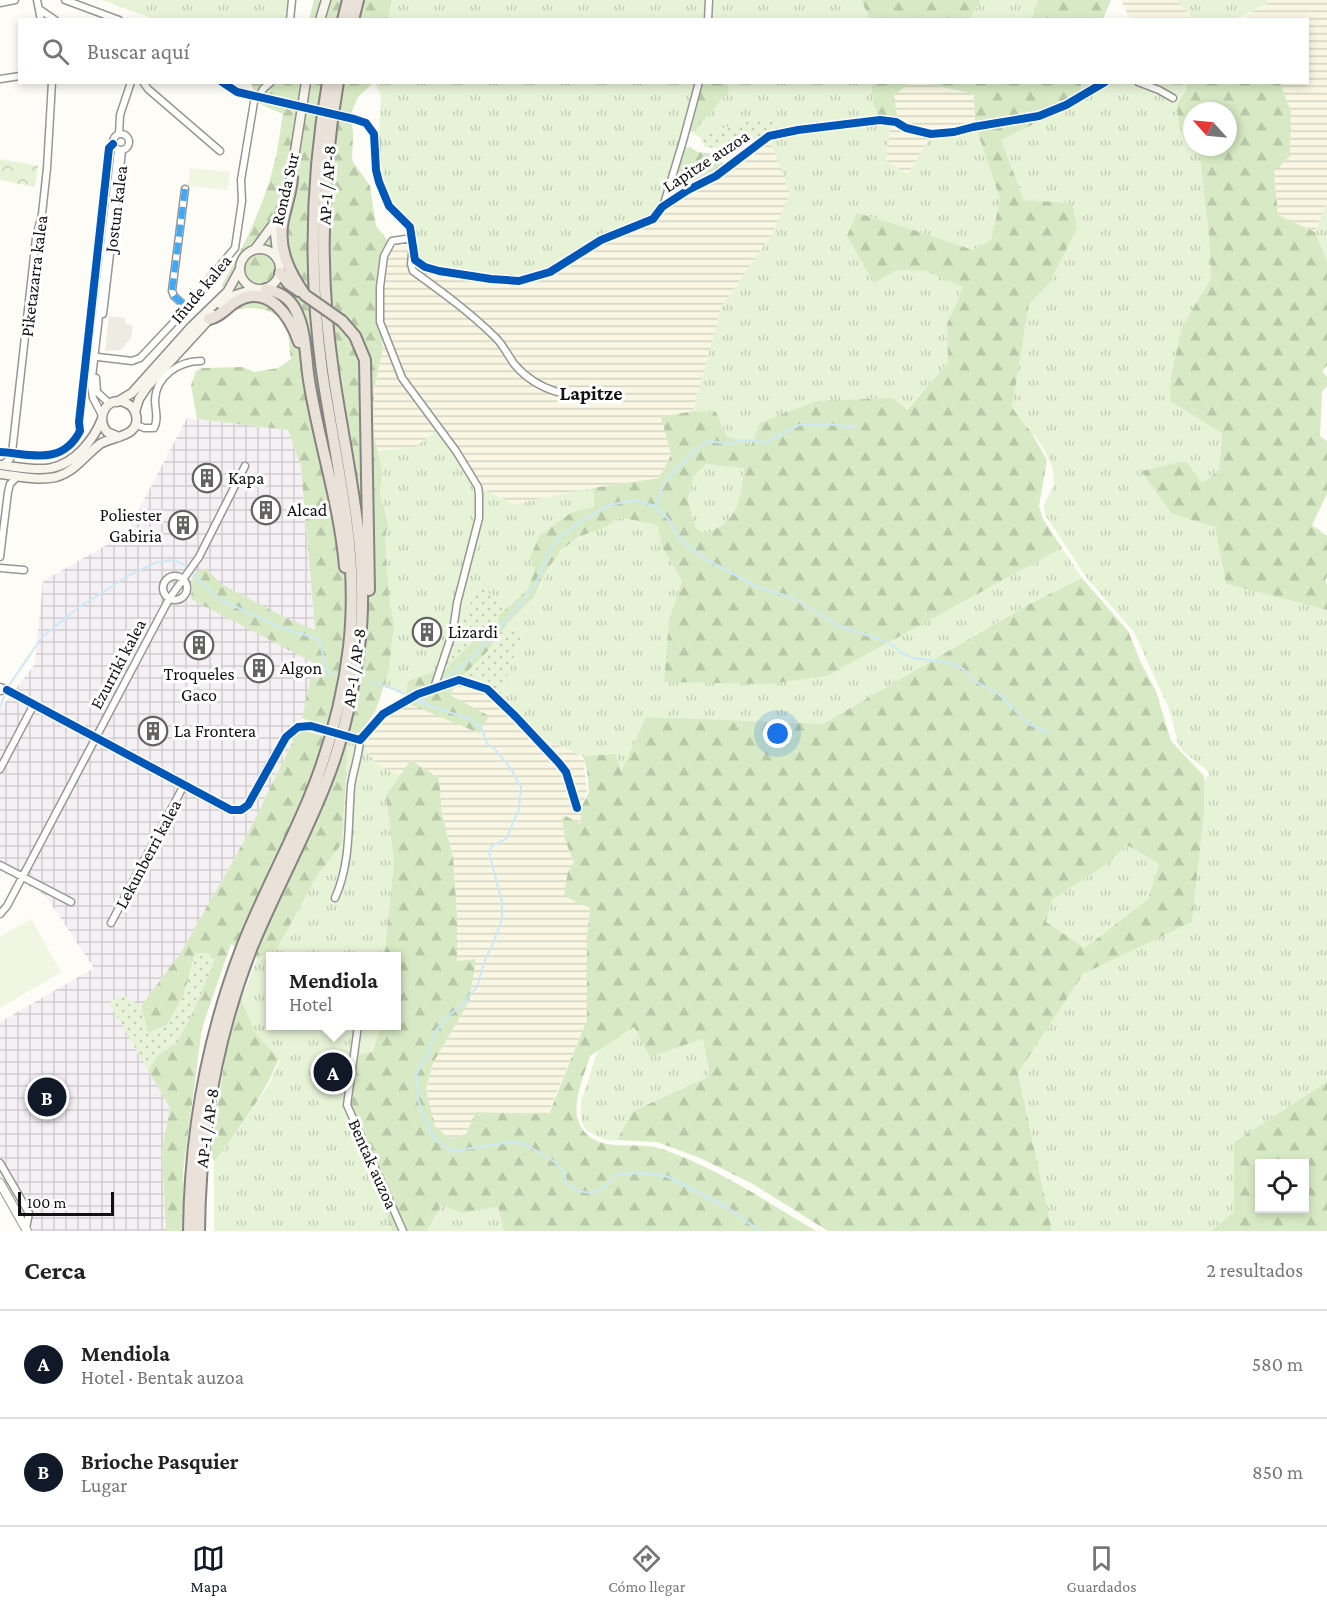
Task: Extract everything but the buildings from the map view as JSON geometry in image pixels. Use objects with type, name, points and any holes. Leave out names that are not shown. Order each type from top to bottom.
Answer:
[{"type":"highway","points":[[344,18],[348,0]]},
{"type":"highway","points":[[354,18],[358,0]]},
{"type":"highway","name":"AP-1 / AP-8","points":[[189,1231],[196,1125],[217,1022],[242,947],[307,804],[326,753],[340,700],[349,647],[352,591],[350,542],[323,373],[314,284],[315,194],[320,134],[328,84]]},
{"type":"highway","name":"AP-1 / AP-8","points":[[199,1231],[200,1179],[206,1127],[214,1076],[226,1025],[251,950],[311,818],[336,756],[352,693],[361,630],[362,592],[359,536],[333,372],[324,284],[324,194],[338,84]]},
{"type":"highway","points":[[292,178],[283,220],[282,238],[286,263],[300,290]]},
{"type":"highway","points":[[280,273],[289,284],[351,329],[362,348],[366,375],[369,592],[367,619],[361,630]]},
{"type":"highway","points":[[266,289],[284,296],[295,308],[301,326],[344,558],[346,637],[349,647]]},
{"type":"highway","points":[[209,319],[244,298],[256,296],[266,298],[280,308],[289,319],[306,359]]},
{"type":"main road","points":[[321,18],[326,0]]},
{"type":"main road","name":"Ronda Sur","points":[[278,260],[275,234],[280,210],[292,178],[296,136],[306,84]]},
{"type":"main road","points":[[1,470],[45,470],[66,464],[77,456],[93,438],[101,418],[114,403],[132,393],[192,326],[228,291],[244,257],[255,249],[268,234],[280,210]]},
{"type":"main road","points":[[1,470],[18,476],[45,478],[63,474],[79,465],[100,444],[131,432],[135,424],[135,412],[139,399],[147,387],[209,319],[235,295],[254,289],[266,289],[276,282],[280,273],[278,260],[266,249],[255,249]]},
{"type":"main road","points":[[240,269],[245,283],[254,289]]},
{"type":"main road","points":[[114,403],[128,404],[135,412]]},
{"type":"main road","points":[[101,418],[107,432],[119,437]]},
{"type":"street","points":[[0,3],[15,0]]},
{"type":"street","points":[[37,0],[41,18]]},
{"type":"street","points":[[65,0],[114,18]]},
{"type":"street","points":[[291,18],[292,0]]},
{"type":"street","points":[[708,18],[709,0]]},
{"type":"street","points":[[39,9],[52,18]]},
{"type":"street","points":[[0,79],[18,76]]},
{"type":"street","name":"Piketazarra kalea","points":[[1,470],[12,453],[47,168],[52,84]]},
{"type":"street","name":"Jostun kalea","points":[[119,134],[126,135],[129,140],[128,148],[120,150],[114,146],[113,141],[119,134],[120,115],[130,84]]},
{"type":"street","points":[[144,84],[220,151]]},
{"type":"street","points":[[225,84],[237,92],[366,123],[375,139],[376,170],[382,192],[389,206],[410,227],[413,271],[453,300],[497,339],[516,365],[530,379],[557,392]]},
{"type":"street","points":[[257,97],[268,84]]},
{"type":"street","name":"Lapitze auzoa","points":[[412,247],[415,260],[425,267],[491,279],[519,281],[550,272],[601,240],[653,219],[662,207],[698,84]]},
{"type":"street","name":"Lapitze auzoa","points":[[662,207],[716,176],[769,136],[798,130],[880,120],[896,122],[906,128],[932,134],[954,132],[1039,116],[1066,105],[1102,84]]},
{"type":"street","points":[[1143,84],[1173,98]]},
{"type":"street","name":"Iñude kalea","points":[[98,357],[137,360],[207,287],[216,272],[232,254],[237,241],[242,201],[241,180],[257,97]]},
{"type":"street","name":"Jostun kalea","points":[[114,403],[101,397],[96,388],[120,150]]},
{"type":"street","name":"Jostun kalea","points":[[101,418],[91,386],[120,150]]},
{"type":"street","points":[[184,189],[172,291],[174,296],[187,308]]},
{"type":"street","points":[[412,238],[392,241],[384,256],[380,286],[380,322],[402,378],[456,451],[478,487],[479,494],[479,518],[457,603],[453,631],[434,688]]},
{"type":"street","points":[[135,424],[144,428],[154,428],[157,419],[155,395],[164,377],[173,368],[201,361]]},
{"type":"street","name":"Ezurriki kalea","points":[[0,914],[23,877],[169,599],[199,557],[245,466]]},
{"type":"street","points":[[1,470],[8,492]]},
{"type":"street","points":[[0,557],[8,492],[10,484],[18,476]]},
{"type":"street","points":[[0,568],[24,570]]},
{"type":"street","points":[[175,576],[183,579],[187,586],[184,595],[177,600],[169,599],[164,595],[162,588],[166,579],[175,576]]},
{"type":"street","points":[[335,898],[346,866],[351,782],[358,758],[360,740],[383,714],[418,694],[434,688],[459,680],[487,689],[566,772],[577,808]]},
{"type":"street","points":[[2,689],[231,810],[241,810],[248,805],[286,736],[298,727],[319,728]]},
{"type":"street","points":[[0,769],[33,706]]},
{"type":"street","points":[[350,738],[360,740]]},
{"type":"street","name":"Lekunberri kalea","points":[[111,923],[184,785]]},
{"type":"street","points":[[0,865],[71,902]]},
{"type":"street","name":"Bentak auzoa","points":[[357,1030],[347,1105],[403,1231]]},
{"type":"street","points":[[0,1163],[29,1213],[27,1230]]},
{"type":"street","points":[[0,1183],[27,1230]]},
{"type":"shaded area","points":[[1121,0],[1177,0],[1193,18],[1130,18]]},
{"type":"shaded area","points":[[1267,0],[1327,0],[1327,202],[1315,232],[1278,215],[1274,172],[1291,111],[1280,84],[1309,84],[1309,18],[1246,18],[1245,15],[1268,3]]},
{"type":"shaded area","points":[[908,84],[928,84],[974,94],[975,124],[955,130],[933,132],[908,174],[886,161],[894,96]]},
{"type":"shaded area","points":[[770,140],[790,194],[773,232],[721,308],[693,411],[661,417],[671,455],[659,478],[592,488],[514,504],[478,487],[415,447],[377,451],[373,432],[374,389],[383,350],[380,287],[389,242],[412,247],[601,240],[653,219],[674,201],[717,178]]},
{"type":"shaded area","points":[[109,316],[125,318],[125,324],[133,325],[131,338],[121,350],[105,351]]},
{"type":"shaded area","points":[[187,418],[288,430],[301,467],[318,670],[297,733],[243,843],[180,954],[141,1006],[122,995],[110,1003],[170,1108],[162,1150],[166,1231],[24,1231],[0,1184],[0,1022],[94,968],[45,895],[0,871],[0,709],[35,664],[43,581],[126,534]]},
{"type":"shaded area","points":[[459,680],[487,689],[533,735],[583,756],[587,792],[582,806],[580,825],[566,816],[565,840],[574,862],[568,871],[590,908],[587,936],[587,1019],[548,1114],[476,1112],[466,1134],[449,1138],[435,1126],[426,1091],[433,1063],[469,1002],[475,959],[457,962],[457,914],[453,857],[442,814],[439,778],[411,760],[400,776],[390,773],[376,764],[360,740],[383,714],[404,702],[449,695]]},
{"type":"green space","points":[[102,0],[295,0],[293,18],[151,18]]},
{"type":"green space","points":[[314,0],[392,0],[388,18],[310,18]]},
{"type":"green space","points":[[392,0],[708,0],[707,18],[388,18]]},
{"type":"green space","points":[[709,0],[861,0],[869,18],[708,18]]},
{"type":"green space","points":[[861,0],[981,0],[970,18],[869,17]]},
{"type":"green space","points":[[981,0],[1038,0],[1031,18],[970,18]]},
{"type":"green space","points":[[1038,0],[1111,0],[1103,18],[1031,18]]},
{"type":"green space","points":[[1177,0],[1267,0],[1268,3],[1237,18],[1192,18]]},
{"type":"green space","points":[[251,84],[372,84],[358,97],[351,113],[352,160],[370,186],[376,226],[389,242],[384,256],[380,322],[383,350],[374,389],[373,432],[382,470],[380,494],[388,524],[385,536],[389,597],[394,625],[389,670],[376,710],[358,736],[325,728],[302,718],[314,663],[191,599],[193,574],[206,568],[221,584],[288,619],[315,630],[301,467],[288,430],[197,419],[191,385],[196,371],[202,368],[243,367],[254,372],[278,368],[291,359],[288,333],[281,320],[276,315],[262,309],[234,310],[222,285],[260,209],[276,154],[283,114],[258,103]]},
{"type":"green space","points":[[375,84],[697,84],[663,200],[653,219],[601,240],[550,272],[519,281],[425,267],[412,247],[410,227],[389,206],[379,182],[381,96]]},
{"type":"green space","points":[[699,84],[871,84],[873,102],[891,122],[886,161],[908,174],[933,132],[955,130],[975,124],[1000,199],[991,240],[973,250],[857,213],[897,270],[926,271],[963,286],[947,324],[948,362],[906,410],[751,446],[727,436],[716,412],[693,411],[721,308],[773,232],[790,194],[770,140],[778,131],[778,125],[758,116],[700,137],[690,132]]},
{"type":"green space","points":[[699,84],[727,84],[729,91],[694,131],[689,131]]},
{"type":"green space","points":[[871,84],[908,84],[894,96],[898,123],[880,120],[873,102]]},
{"type":"green space","points":[[928,84],[1081,84],[1080,98],[1001,140],[1024,200],[1072,203],[1077,228],[1049,284],[1029,304],[1012,408],[1031,432],[1047,460],[1039,506],[1043,519],[1062,548],[827,676],[769,684],[664,682],[669,619],[682,581],[662,547],[657,525],[619,517],[607,526],[579,537],[561,550],[549,567],[534,597],[508,623],[487,652],[459,680],[450,695],[489,716],[479,733],[404,702],[408,681],[444,670],[482,632],[497,622],[499,615],[528,589],[535,569],[530,557],[540,535],[572,512],[594,507],[592,488],[659,478],[671,455],[661,417],[693,411],[716,412],[727,436],[751,446],[760,423],[816,401],[892,398],[907,410],[948,362],[947,324],[963,287],[926,271],[897,270],[874,283],[847,236],[857,213],[973,250],[991,240],[1000,199],[975,124],[974,94]],"holes":[[[706,464],[744,468],[736,508],[725,522],[705,534],[696,528],[688,499],[694,476]]]},
{"type":"green space","points":[[1081,84],[1187,84],[1177,105],[1179,129],[1183,135],[1183,156],[1199,156],[1200,158],[1209,236],[1211,278],[1182,327],[1222,433],[1219,471],[1202,483],[1172,514],[1215,527],[1226,584],[1327,610],[1327,1083],[1234,1142],[1234,1213],[1211,1231],[1052,1231],[1018,1073],[1083,974],[1192,922],[1204,814],[1204,780],[1210,773],[1184,752],[1178,744],[1170,711],[1134,632],[1086,577],[1046,516],[1044,506],[1053,486],[1053,471],[1044,450],[1008,404],[1012,407],[1029,304],[1049,284],[1072,203],[1024,200],[1001,140],[1079,98]]},
{"type":"green space","points":[[1187,84],[1280,84],[1291,111],[1290,156],[1274,172],[1278,215],[1315,232],[1327,261],[1327,365],[1322,371],[1327,377],[1327,386],[1322,392],[1320,436],[1327,441],[1327,494],[1312,525],[1327,536],[1327,577],[1325,580],[1327,610],[1226,584],[1215,527],[1172,514],[1141,471],[1186,461],[1202,483],[1219,471],[1222,433],[1170,401],[1171,377],[1182,327],[1211,278],[1209,236],[1199,156],[1237,156],[1237,102],[1183,102],[1183,135],[1179,129],[1177,105]]},
{"type":"green space","points":[[758,116],[778,125],[778,131],[743,144],[724,148],[705,147],[700,137]]},
{"type":"green space","points":[[690,147],[698,152],[718,154],[725,167],[716,175],[668,201],[684,148]]},
{"type":"green space","points":[[0,159],[38,166],[35,187],[0,180]]},
{"type":"green space","points":[[190,168],[230,172],[228,190],[188,186]]},
{"type":"green space","points":[[1327,202],[1327,261],[1315,232]]},
{"type":"green space","points":[[440,428],[478,487],[514,504],[592,488],[594,507],[571,512],[536,569],[528,589],[506,608],[481,587],[439,671],[408,681],[405,695],[384,686],[389,670],[394,625],[389,597],[385,535],[388,524],[380,494],[382,470],[377,451],[415,447]]},
{"type":"green space","points":[[706,464],[744,467],[739,499],[732,515],[717,528],[705,534],[696,528],[688,499],[694,476]]},
{"type":"green space","points":[[619,517],[657,525],[662,547],[682,581],[669,619],[664,682],[827,676],[1062,548],[1082,578],[1028,604],[823,724],[621,773],[616,754],[583,756],[533,735],[498,701],[524,628],[503,629],[533,598],[553,561],[562,550],[575,540]]},
{"type":"green space","points":[[1082,578],[1128,631],[1156,691],[1171,741],[1204,776],[1204,814],[1192,922],[1083,974],[1018,1073],[1052,1231],[828,1231],[751,1183],[700,1158],[657,1142],[617,1140],[633,1111],[710,1076],[703,1039],[650,1057],[634,1027],[590,1056],[576,1111],[581,1127],[588,1136],[607,1144],[652,1147],[682,1157],[741,1186],[816,1231],[504,1231],[498,1207],[462,1213],[441,1205],[427,1231],[392,1231],[351,1106],[355,1056],[372,1052],[380,1030],[401,1030],[401,952],[384,952],[394,862],[386,795],[411,760],[439,778],[442,814],[453,857],[457,914],[457,961],[476,959],[469,1002],[433,1063],[426,1090],[435,1126],[449,1138],[466,1134],[476,1112],[549,1114],[587,1019],[587,936],[590,908],[564,896],[568,871],[574,862],[565,840],[562,818],[566,816],[580,824],[582,806],[589,792],[583,756],[616,754],[621,772],[646,717],[823,724],[1027,605]],"holes":[[[1127,845],[1159,864],[1148,899],[1085,948],[1046,922],[1052,900],[1107,864]]]},
{"type":"green space","points":[[481,586],[506,608],[499,615],[497,622],[482,632],[444,671],[439,671],[453,631]]},
{"type":"green space","points":[[524,628],[498,701],[487,689],[459,680],[487,652],[503,629]]},
{"type":"green space","points":[[305,731],[348,742],[342,843],[316,878],[278,947],[257,959],[231,944],[202,1028],[183,1171],[185,1231],[166,1231],[162,1150],[170,1108],[148,1070],[157,1056],[178,1041],[195,953],[184,995],[167,1025],[148,1033],[141,1006],[180,954],[243,843],[297,733]]},
{"type":"green space","points":[[360,740],[376,764],[400,776],[386,795],[394,862],[384,952],[269,952],[278,947],[316,878],[342,843],[348,742]]},
{"type":"green space","points":[[1127,845],[1159,864],[1148,899],[1085,948],[1046,922],[1052,900],[1107,864]]},
{"type":"green space","points":[[31,919],[61,972],[0,1008],[0,937]]},
{"type":"green space","points":[[195,953],[207,953],[215,959],[195,1008],[178,1041],[157,1056],[148,1070],[109,1003],[122,995],[141,1006],[148,1033],[167,1025],[184,995]]},
{"type":"green space","points":[[266,954],[266,1030],[380,1030],[351,1106],[392,1231],[214,1231],[214,1162],[269,1084],[280,1060],[256,1033],[241,1000],[257,959]]},
{"type":"green space","points":[[241,1000],[256,1033],[279,1059],[258,1100],[214,1162],[210,1152],[227,1047]]},
{"type":"green space","points":[[634,1027],[650,1056],[703,1039],[710,1076],[633,1111],[617,1140],[611,1141],[586,1130],[581,1121],[581,1101],[598,1050]]},
{"type":"green space","points":[[1327,1082],[1327,1231],[1211,1231],[1234,1212],[1234,1142]]},
{"type":"green space","points":[[441,1205],[462,1213],[498,1207],[504,1231],[427,1231]]},
{"type":"waterway","points":[[655,506],[664,483],[691,454],[708,441],[731,444],[741,440],[767,442],[799,425],[825,424],[856,427]]},
{"type":"waterway","points":[[444,680],[471,659],[521,603],[537,581],[547,555],[557,539],[581,521],[610,505],[634,500],[655,506],[670,521],[681,541],[704,558],[757,587],[791,597],[839,626],[888,642],[902,653],[914,658],[950,663],[963,669],[975,681],[1000,695],[1027,723],[1049,733]]},
{"type":"waterway","points":[[10,684],[42,637],[78,608],[130,575],[155,563],[173,560],[183,564],[219,599],[279,627],[319,639],[326,668],[332,675]]},
{"type":"waterway","points":[[371,682],[472,720],[482,729],[487,744],[495,749],[511,769],[521,787],[519,809],[506,839],[493,845],[489,852],[502,902],[502,919],[494,941],[485,960],[477,987],[435,1032],[428,1054],[416,1075],[418,1098],[423,1116],[435,1140],[453,1151],[512,1142],[525,1144],[555,1162],[564,1173],[567,1184],[582,1192],[595,1192],[617,1174],[644,1173],[666,1176],[730,1209],[760,1231]]},
{"type":"waterway","points":[[421,701],[427,694]]},
{"type":"waterway","points":[[0,707],[4,697]]},
{"type":"marked path","points":[[185,189],[172,291],[174,296],[187,308]]},
{"type":"cycle path","points":[[225,84],[237,92],[366,123],[374,134],[379,182],[389,206],[410,227],[415,260],[425,267],[439,271],[519,281],[550,272],[601,240],[653,219],[662,207],[716,176],[769,136],[798,130],[880,120],[896,122],[906,128],[931,134],[954,132],[1039,116],[1066,105],[1102,84]]},
{"type":"cycle path","points":[[0,452],[55,454],[73,442],[80,431],[79,422],[109,148],[113,144]]},
{"type":"cycle path","points":[[7,690],[231,810],[241,810],[248,805],[286,737],[298,727],[311,726],[360,740],[383,714],[418,694],[459,680],[487,689],[559,763],[566,772],[577,808]]},
{"type":"place","name":"Kapa","points":[[207,478]]},
{"type":"place","name":"Alcad","points":[[266,510]]},
{"type":"place","name":"Poliester Gabiria","points":[[183,525]]},
{"type":"place","name":"Lizardi","points":[[427,632]]},
{"type":"place","name":"Troqueles Gaco","points":[[199,645]]},
{"type":"place","name":"Algon","points":[[259,668]]},
{"type":"place","name":"La Frontera","points":[[153,731]]},
{"type":"place","name":"Mendiola","points":[[333,1072]]},
{"type":"place","name":"Brioche Pasquier","points":[[47,1097]]},
{"type":"district","name":"Lapitze","points":[[591,393]]}]
